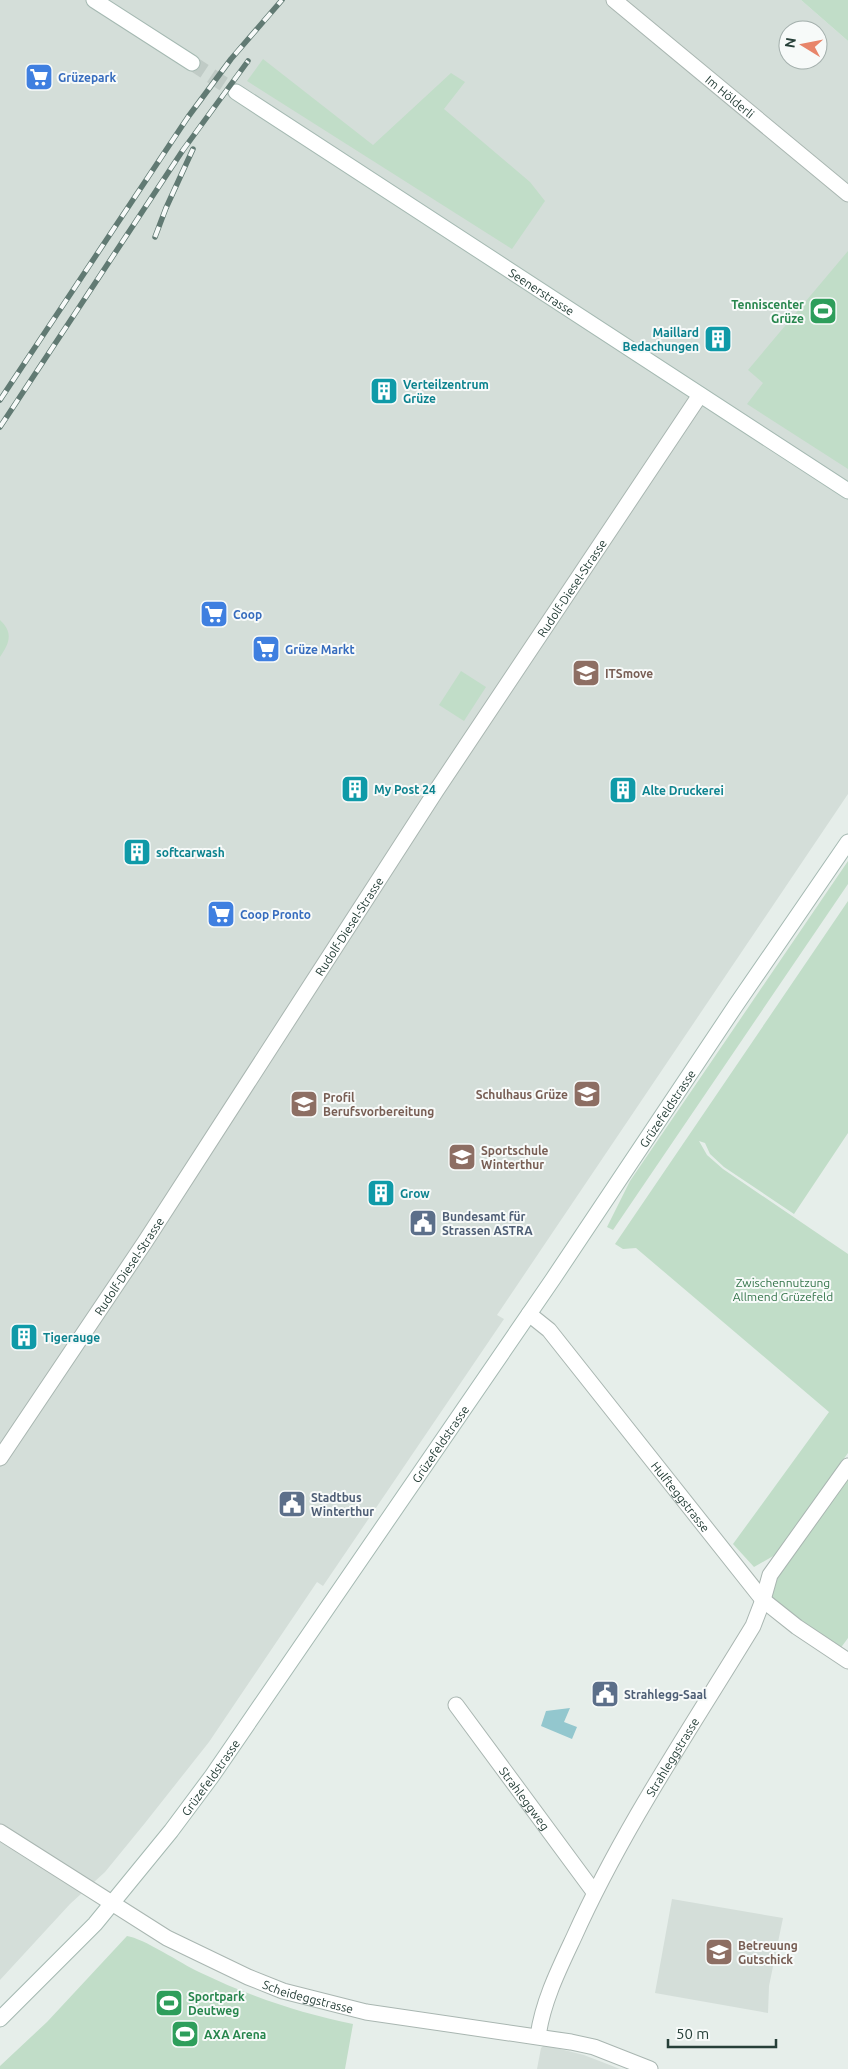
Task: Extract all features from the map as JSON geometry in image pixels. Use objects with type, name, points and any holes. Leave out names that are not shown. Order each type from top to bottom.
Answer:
[{"type":"street","points":[[94,0],[192,63]]},
{"type":"street","name":"Im Hölderli","points":[[614,0],[848,194]]},
{"type":"street","name":"Seenerstrasse","points":[[236,92],[848,492]]},
{"type":"street","name":"Rudolf-Diesel-Strasse","points":[[0,1458],[145,1242],[436,791],[700,395]]},
{"type":"street","name":"Grüzefeldstrasse","points":[[0,2019],[95,1924],[171,1831],[212,1776],[529,1314],[736,1004],[848,842]]},
{"type":"street","name":"Hulfteggstrasse","points":[[529,1314],[549,1330],[763,1600],[797,1627],[848,1661]]},
{"type":"street","name":"Strahleggstrasse","points":[[538,2036],[541,2016],[553,1985],[594,1892],[639,1811],[753,1626],[770,1575],[848,1466]]},
{"type":"street","name":"Strahleggweg","points":[[456,1705],[594,1892]]},
{"type":"street","name":"Scheideggstrasse","points":[[0,1832],[167,1938],[248,1977],[283,1991],[366,2012],[538,2036],[594,2048],[650,2069]]},
{"type":"shaded area","points":[[0,0],[801,0],[824,20],[778,20],[778,70],[828,70],[828,24],[848,41],[848,794],[497,1315],[504,1319],[323,1586],[317,1582],[209,1742],[145,1823],[105,1872],[70,1904],[0,1980]]},
{"type":"shaded area","name":"Betreuung Gutschick","points":[[672,1899],[783,1918],[769,1986],[768,2013],[655,1993]]},
{"type":"shaded area","points":[[544,2045],[584,2055],[620,2069],[537,2069],[541,2048]]},
{"type":"green space","points":[[801,0],[848,0],[848,41],[828,24],[828,20],[824,20]]},
{"type":"green space","points":[[263,59],[373,145],[451,73],[465,82],[444,109],[530,182],[545,201],[512,249],[247,81]]},
{"type":"green space","name":"Tenniscenter Grüze","points":[[848,251],[848,469],[747,404],[763,383],[748,370]]},
{"type":"green space","points":[[0,620],[7,629],[9,638],[6,648],[0,657]]},
{"type":"green space","points":[[461,671],[486,687],[464,721],[439,705]]},
{"type":"green space","points":[[848,861],[848,884],[613,1230],[607,1227],[630,1181]]},
{"type":"green space","name":"Zwischennutzung Allmend Grüzefeld","points":[[848,901],[848,1133],[794,1214],[724,1167],[710,1154],[705,1143],[699,1141],[707,1155],[723,1169],[848,1254],[848,1453],[775,1555],[754,1567],[733,1544],[829,1412],[636,1248],[623,1249],[615,1244]]},
{"type":"green space","points":[[848,1466],[848,1638],[837,1653],[763,1600],[770,1575]]},
{"type":"green space","name":"Sportpark Deutweg","points":[[127,1936],[152,1946],[199,1972],[237,1989],[313,2015],[353,2024],[345,2069],[0,2069],[0,2066],[47,2022]]},
{"type":"water","points":[[570,1708],[564,1722],[577,1727],[572,1739],[541,1726],[546,1711]]},
{"type":"tunnel","points":[[192,63],[236,92]]},
{"type":"railway","points":[[0,400],[188,117],[231,59],[282,0]]},
{"type":"railway","points":[[0,427],[183,150],[248,61]]},
{"type":"railway","points":[[155,237],[193,149]]},
{"type":"place","name":"Grüzepark","points":[[39,77]]},
{"type":"place","name":"Tenniscenter Grüze","points":[[823,311]]},
{"type":"place","name":"Maillard Bedachungen","points":[[718,339]]},
{"type":"place","name":"Verteilzentrum Grüze","points":[[384,391]]},
{"type":"place","name":"Coop","points":[[214,614]]},
{"type":"place","name":"Grüze Markt","points":[[266,649]]},
{"type":"place","name":"ITSmove","points":[[586,673]]},
{"type":"place","name":"My Post 24","points":[[355,789]]},
{"type":"place","name":"Alte Druckerei","points":[[623,790]]},
{"type":"place","name":"softcarwash","points":[[137,852]]},
{"type":"place","name":"Coop Pronto","points":[[221,914]]},
{"type":"place","name":"Schulhaus Grüze","points":[[587,1094]]},
{"type":"place","name":"Profil Berufsvorbereitung","points":[[304,1104]]},
{"type":"place","name":"Sportschule Winterthur","points":[[462,1157]]},
{"type":"place","name":"Grow","points":[[381,1193]]},
{"type":"place","name":"Bundesamt für Strassen ASTRA","points":[[423,1223]]},
{"type":"place","name":"Tigerauge","points":[[24,1337]]},
{"type":"place","name":"Stadtbus Winterthur","points":[[292,1504]]},
{"type":"place","name":"Strahlegg-Saal","points":[[605,1694]]},
{"type":"place","name":"Betreuung Gutschick","points":[[719,1952]]},
{"type":"place","name":"Sportpark Deutweg","points":[[169,2003]]},
{"type":"place","name":"AXA Arena","points":[[185,2034]]}]
